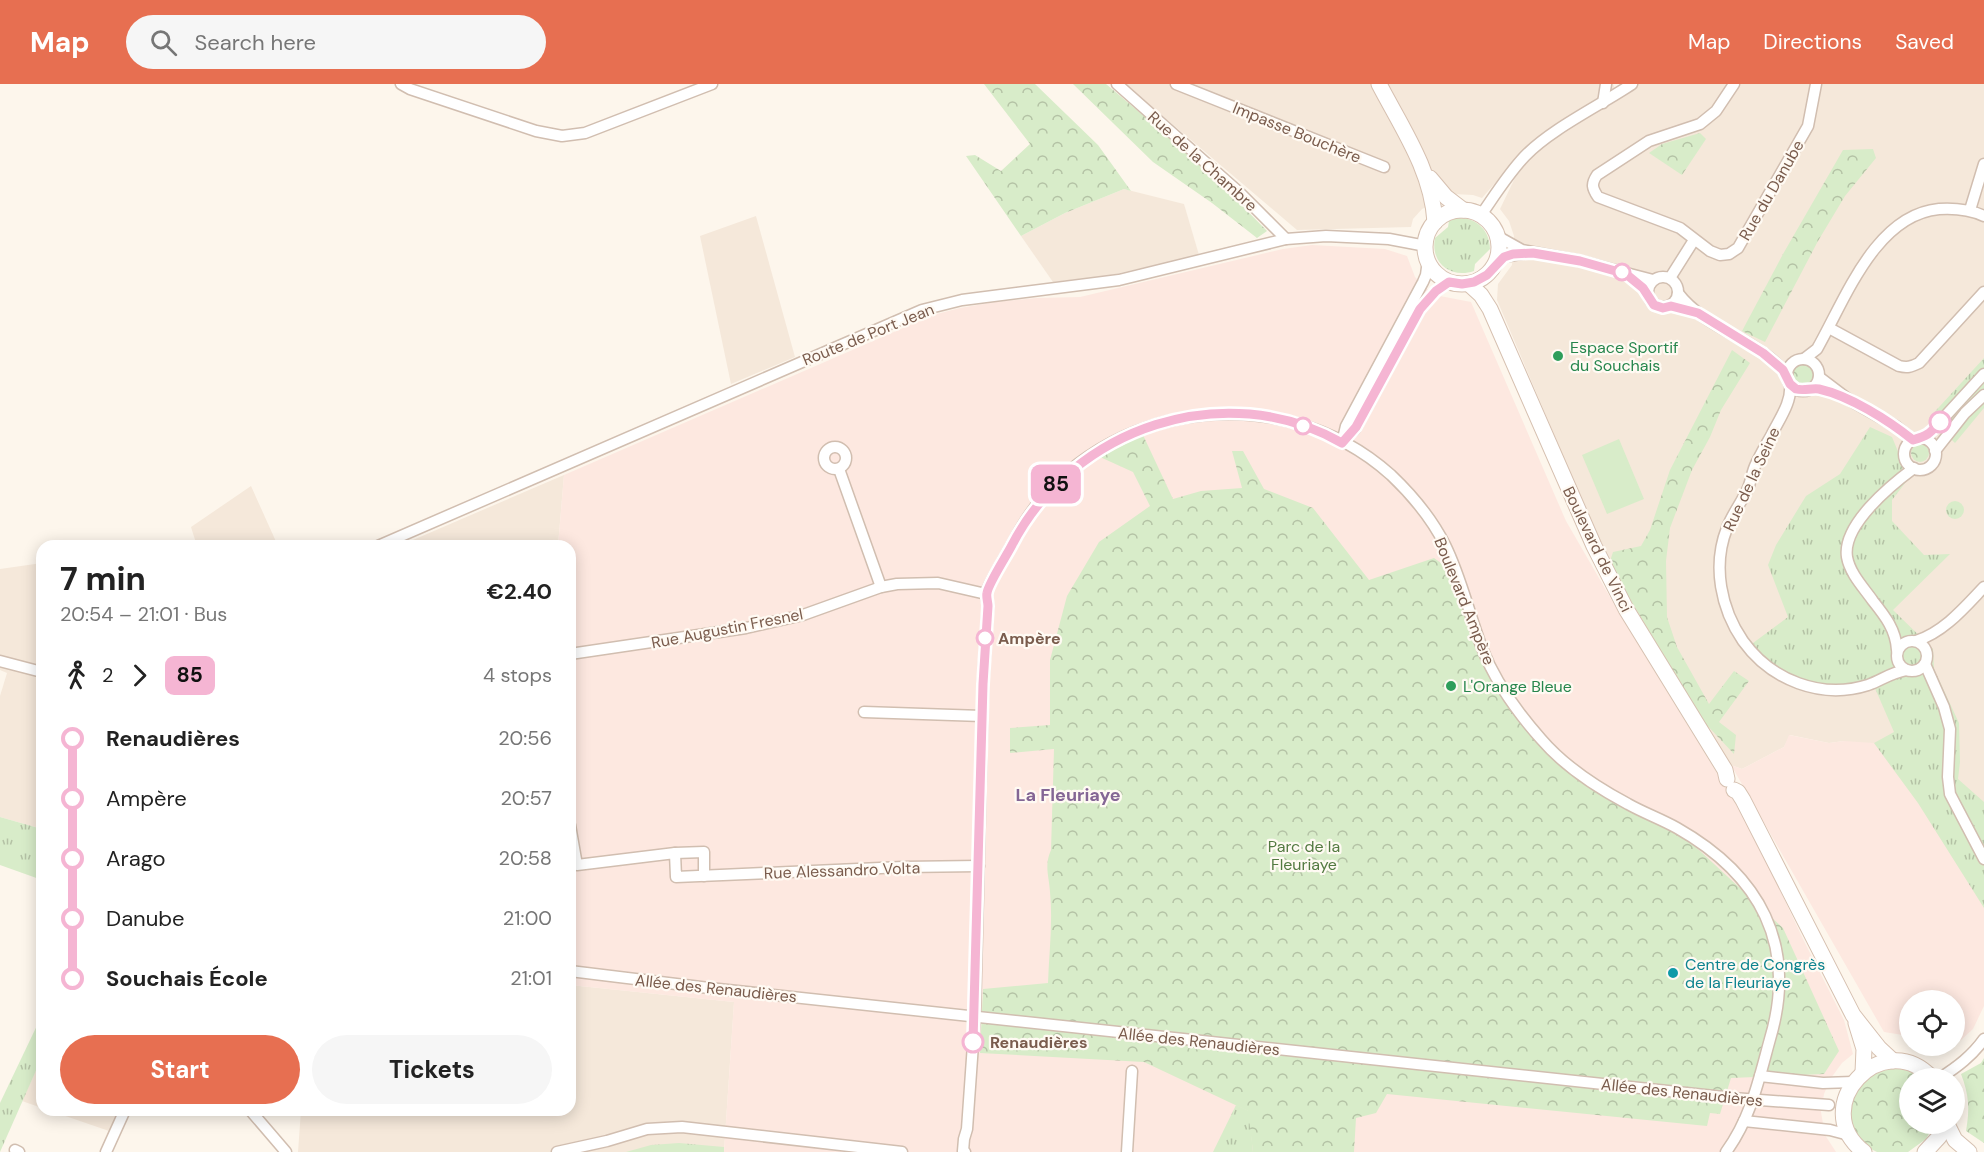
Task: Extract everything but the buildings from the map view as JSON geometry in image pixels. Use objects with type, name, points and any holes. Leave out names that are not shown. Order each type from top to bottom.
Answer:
[{"type":"main road","points":[[1379,84],[1426,173],[1446,197],[1463,210],[1481,215],[1492,225],[1497,236],[1499,251],[1491,270],[1469,284],[1449,282],[1435,272],[1427,253],[1428,233],[1435,222],[1447,214],[1463,210]]},
{"type":"main road","points":[[1426,173],[1434,202],[1435,222]]},
{"type":"main road","name":"Boulevard de Vinci","points":[[1490,309],[1485,292],[1491,270]]},
{"type":"main road","name":"Boulevard de Vinci","points":[[1469,284],[1481,294],[1490,309],[1594,546],[1626,609],[1725,770],[1730,785],[1744,801],[1854,1015],[1879,1048],[1893,1061]]},
{"type":"main road","name":"Boulevard de Vinci","points":[[1850,1134],[1845,1120],[1845,1104],[1858,1077],[1864,1049],[1854,1015]]},
{"type":"main road","points":[[1858,1077],[1882,1063],[1893,1061],[1919,1068]]},
{"type":"main road","points":[[1850,1134],[1863,1151]]},
{"type":"main road","points":[[1926,1152],[1940,1134]]},
{"type":"main road","points":[[1951,1134],[1969,1152]]},
{"type":"main road","points":[[1926,1152],[1941,1150],[1946,1152]]},
{"type":"street","points":[[401,84],[536,131],[562,136],[585,132],[712,84]]},
{"type":"street","name":"Rue de la Chambre","points":[[1117,84],[1240,192],[1286,239]]},
{"type":"street","name":"Impasse Bouchère","points":[[1176,84],[1384,168]]},
{"type":"street","points":[[1603,103],[1606,84]]},
{"type":"street","points":[[1481,215],[1509,174],[1526,154],[1563,126],[1632,84]]},
{"type":"street","name":"Rue du Danube","points":[[1734,84],[1716,111],[1700,124],[1649,141],[1597,175],[1592,183],[1593,190],[1598,197],[1680,228],[1710,251],[1720,255],[1730,254],[1738,248],[1808,126],[1816,84]]},
{"type":"street","points":[[1970,210],[1984,164]]},
{"type":"street","points":[[1678,292],[1698,313],[1763,353],[1792,363],[1804,359],[1817,349],[1868,256],[1891,230],[1915,215],[1931,210],[1951,208],[1970,210],[1984,216]]},
{"type":"street","name":"Route de Port Jean","points":[[392,540],[922,310],[962,300],[1119,280],[1286,239],[1336,236],[1389,239],[1427,253]]},
{"type":"street","points":[[1497,236],[1513,247],[1533,253],[1580,261],[1653,280],[1661,277],[1670,279],[1676,284],[1678,292],[1671,306]]},
{"type":"street","points":[[1670,279],[1694,240]]},
{"type":"street","points":[[1342,443],[1346,426],[1423,282],[1426,275],[1427,253]]},
{"type":"street","points":[[1491,270],[1504,257],[1533,253]]},
{"type":"street","points":[[1626,274],[1647,293],[1650,302],[1654,305],[1663,308],[1671,306],[1698,313]]},
{"type":"street","points":[[1647,293],[1653,280]]},
{"type":"street","points":[[1342,443],[1356,427],[1420,309],[1436,291],[1449,282]]},
{"type":"street","points":[[1829,328],[1906,368],[1919,363],[1984,292]]},
{"type":"street","points":[[1806,390],[1816,383],[1817,349]]},
{"type":"street","points":[[1763,353],[1789,380],[1806,390],[1818,389],[1848,399]]},
{"type":"street","points":[[1804,359],[1848,399],[1918,439],[1931,443],[1935,451]]},
{"type":"street","points":[[1789,380],[1792,363]]},
{"type":"street","points":[[1892,484],[1905,455],[1918,439],[1928,435],[1984,374]]},
{"type":"street","name":"Rue de la Seine","points":[[1789,380],[1789,402]]},
{"type":"street","name":"Rue de la Seine","points":[[1806,390],[1789,402],[1755,467],[1748,489],[1726,529],[1720,562],[1726,607],[1739,634],[1769,669],[1806,686],[1838,688],[1868,685],[1889,674],[1910,671]]},
{"type":"street","points":[[1926,651],[1923,645],[1912,641],[1889,621],[1855,575],[1847,556],[1849,537],[1861,518],[1892,484],[1914,468],[1928,467],[1934,460],[1935,451],[1965,413],[1984,395]]},
{"type":"street","name":"Boulevard Ampère","points":[[962,1152],[967,1129],[975,1016],[982,716],[988,606],[986,594],[1019,531],[1037,506],[1058,482],[1086,459],[1110,443],[1169,420],[1194,415],[1241,414],[1288,421],[1325,434],[1359,452],[1388,473],[1429,518],[1446,547],[1481,646],[1512,702],[1543,742],[1568,766],[1593,783],[1701,843],[1739,876],[1753,895],[1774,939],[1780,980],[1778,1009],[1754,1099],[1726,1152]]},
{"type":"street","points":[[1888,423],[1914,468]]},
{"type":"street","points":[[839,469],[881,587]]},
{"type":"street","name":"Rue Augustin Fresnel","points":[[576,653],[766,624],[803,615],[881,587],[910,582],[938,582],[986,594]]},
{"type":"street","points":[[1889,674],[1905,642],[1932,635],[1959,614],[1984,587]]},
{"type":"street","points":[[1889,621],[1895,637],[1897,655],[1910,671],[1937,693]]},
{"type":"street","points":[[1932,635],[1926,651],[1925,664],[1944,707],[1950,729],[1948,777],[1950,794],[1984,859]]},
{"type":"street","points":[[0,661],[36,670]]},
{"type":"street","points":[[1910,671],[1925,664]]},
{"type":"street","points":[[864,712],[982,716]]},
{"type":"street","points":[[1967,826],[1984,845]]},
{"type":"street","points":[[576,855],[578,865],[675,853],[704,852],[704,876]]},
{"type":"street","name":"Rue Alessandro Volta","points":[[675,853],[676,877],[979,866]]},
{"type":"street","name":"Allée des Renaudières","points":[[576,973],[1754,1099],[1829,1105]]},
{"type":"street","points":[[1955,1068],[1976,1051],[1984,1038]]},
{"type":"street","points":[[1127,1152],[1132,1071]]},
{"type":"street","points":[[1760,1076],[1823,1083],[1858,1077]]},
{"type":"street","points":[[106,1152],[122,1116]]},
{"type":"street","points":[[254,1116],[280,1150]]},
{"type":"street","points":[[1744,1121],[1850,1134]]},
{"type":"street","points":[[557,1152],[647,1129],[682,1127],[902,1152]]},
{"type":"shaded area","points":[[1125,84],[1613,84],[1617,94],[1632,84],[1984,84],[1984,907],[1844,741],[1829,743],[1790,735],[1784,747],[1742,769],[1731,765],[1724,757],[1609,564],[1497,300],[1498,284],[1512,265],[1514,236],[1509,221],[1500,209],[1526,155],[1517,158],[1482,198],[1454,194],[1422,209],[1413,219],[1411,227],[1297,230]]},
{"type":"shaded area","points":[[1124,189],[1184,204],[1199,255],[1111,275],[1053,282],[1021,236],[1065,213]]},
{"type":"shaded area","points":[[756,216],[795,357],[731,384],[700,236]]},
{"type":"shaded area","points":[[1312,245],[1385,249],[1407,256],[1415,277],[1427,289],[1440,296],[1471,302],[1566,521],[1625,623],[1751,829],[1844,1020],[1853,1054],[1842,1063],[1831,1078],[1824,1094],[1821,1112],[1825,1135],[1836,1152],[724,1152],[734,1002],[576,986],[576,540],[559,540],[564,475],[933,315],[995,302],[1080,297],[1283,249]]},
{"type":"shaded area","points":[[564,475],[559,540],[413,540]]},
{"type":"shaded area","points":[[251,486],[275,540],[195,540],[191,527]]},
{"type":"shaded area","points":[[36,564],[36,827],[0,817],[0,696],[7,673],[0,670],[0,569]]},
{"type":"shaded area","points":[[1789,735],[1829,743],[1844,741],[1874,743],[1918,803],[1984,907],[1984,1006],[1973,1029],[1965,1036],[1965,990],[1899,990],[1899,1034],[1884,1032],[1731,765],[1742,769],[1784,747]]},
{"type":"shaded area","points":[[576,986],[734,1002],[724,1152],[298,1152],[301,1116],[576,1116]]},
{"type":"shaded area","points":[[36,1070],[36,1106],[22,1101]]},
{"type":"shaded area","points":[[65,1116],[115,1116],[109,1131]]},
{"type":"green space","points":[[984,84],[1035,84],[1098,145],[1131,191],[1124,189],[1065,213],[1021,236],[966,156],[975,155],[1001,171],[1030,144]]},
{"type":"green space","points":[[1073,84],[1106,84],[1202,165],[1267,231],[1257,238],[1153,162]]},
{"type":"green space","points":[[1700,133],[1706,139],[1682,175],[1649,153],[1662,144]]},
{"type":"green space","points":[[1873,149],[1876,158],[1845,196],[1818,241],[1765,342],[1742,331],[1843,150]]},
{"type":"green space","points":[[1457,218],[1476,222],[1485,231],[1489,242],[1490,249],[1475,264],[1474,271],[1466,273],[1450,271],[1444,267],[1439,262],[1434,247],[1435,238],[1448,227],[1449,221]]},
{"type":"green space","points":[[1732,350],[1750,363],[1721,410],[1710,437],[1692,470],[1670,528],[1666,561],[1667,617],[1677,647],[1709,704],[1734,671],[1749,681],[1719,722],[1736,735],[1734,754],[1702,720],[1609,564],[1613,552],[1641,546],[1650,530],[1670,470]]},
{"type":"green space","points":[[1984,358],[1984,408],[1955,443],[1929,418]]},
{"type":"green space","points":[[1803,365],[1810,368],[1813,375],[1810,382],[1803,385],[1796,382],[1793,375],[1796,368]]},
{"type":"green space","points":[[1870,427],[1892,437],[1909,478],[1892,500],[1892,521],[1924,555],[1950,554],[1893,610],[1933,649],[1934,669],[1959,723],[1958,779],[1984,802],[1984,908],[1918,803],[1874,743],[1894,732],[1871,679],[1845,685],[1805,683],[1767,664],[1753,643],[1788,617],[1768,565],[1776,545],[1806,496],[1840,474]]},
{"type":"green space","name":"Parc de la Fleuriaye","points":[[1143,435],[1173,499],[1201,491],[1242,488],[1232,451],[1243,451],[1264,489],[1313,508],[1369,580],[1434,558],[1452,571],[1509,705],[1569,773],[1632,812],[1674,831],[1699,850],[1783,928],[1839,1051],[1824,1074],[1731,1078],[1720,1114],[1710,1113],[1707,1126],[1387,1094],[1376,1113],[1356,1118],[1354,1152],[1253,1152],[1248,1111],[1144,1062],[980,1053],[983,989],[1048,983],[1051,915],[1047,866],[1051,850],[1054,749],[1010,753],[1010,728],[1050,725],[1050,660],[1067,596],[1099,542],[1150,506],[1133,472],[1100,457]]},
{"type":"green space","points":[[1619,439],[1644,499],[1607,514],[1582,455]]},
{"type":"green space","points":[[1916,444],[1924,444],[1929,449],[1927,460],[1916,462],[1911,457],[1911,449]]},
{"type":"green space","points":[[1951,501],[1959,501],[1964,506],[1962,517],[1951,519],[1946,514],[1946,506]]},
{"type":"green space","points":[[0,817],[36,827],[36,878],[0,865]]},
{"type":"green space","points":[[36,1028],[36,1071],[0,1152],[0,1103]]},
{"type":"green space","points":[[1984,1058],[1984,1143],[1966,1131],[1968,1102],[1965,1072],[1981,1063]]},
{"type":"green space","points":[[1894,1068],[1899,1069],[1899,1134],[1929,1134],[1926,1139],[1908,1152],[1877,1152],[1867,1147],[1856,1135],[1850,1121],[1851,1098],[1871,1074]]},
{"type":"green space","points":[[1236,1105],[1249,1111],[1253,1152],[1213,1152]]},
{"type":"green space","points":[[679,1143],[724,1147],[724,1152],[626,1152],[651,1145]]},
{"type":"bus line","name":"85","points":[[973,1042],[984,649],[988,606],[986,594],[1019,531],[1037,506],[1058,482],[1110,443],[1169,420],[1194,415],[1221,414],[1263,416],[1288,421],[1309,427],[1342,443],[1356,427],[1420,309],[1431,295],[1449,282],[1464,284],[1479,280],[1504,257],[1522,253],[1580,261],[1626,274],[1643,288],[1654,305],[1663,308],[1671,306],[1698,313],[1763,353],[1783,370],[1790,384],[1796,389],[1818,389],[1848,399],[1897,427],[1913,440],[1928,435],[1940,422]]},
{"type":"place","name":"Espace Sportif du Souchais","points":[[1558,356]]},
{"type":"place","name":"Ampère","points":[[985,638]]},
{"type":"place","name":"L'Orange Bleue","points":[[1451,686]]},
{"type":"place","name":"Centre de Congrès de la Fleuriaye","points":[[1673,973]]},
{"type":"place","name":"Renaudières","points":[[973,1042]]},
{"type":"district","name":"La Fleuriaye","points":[[1068,795]]}]
